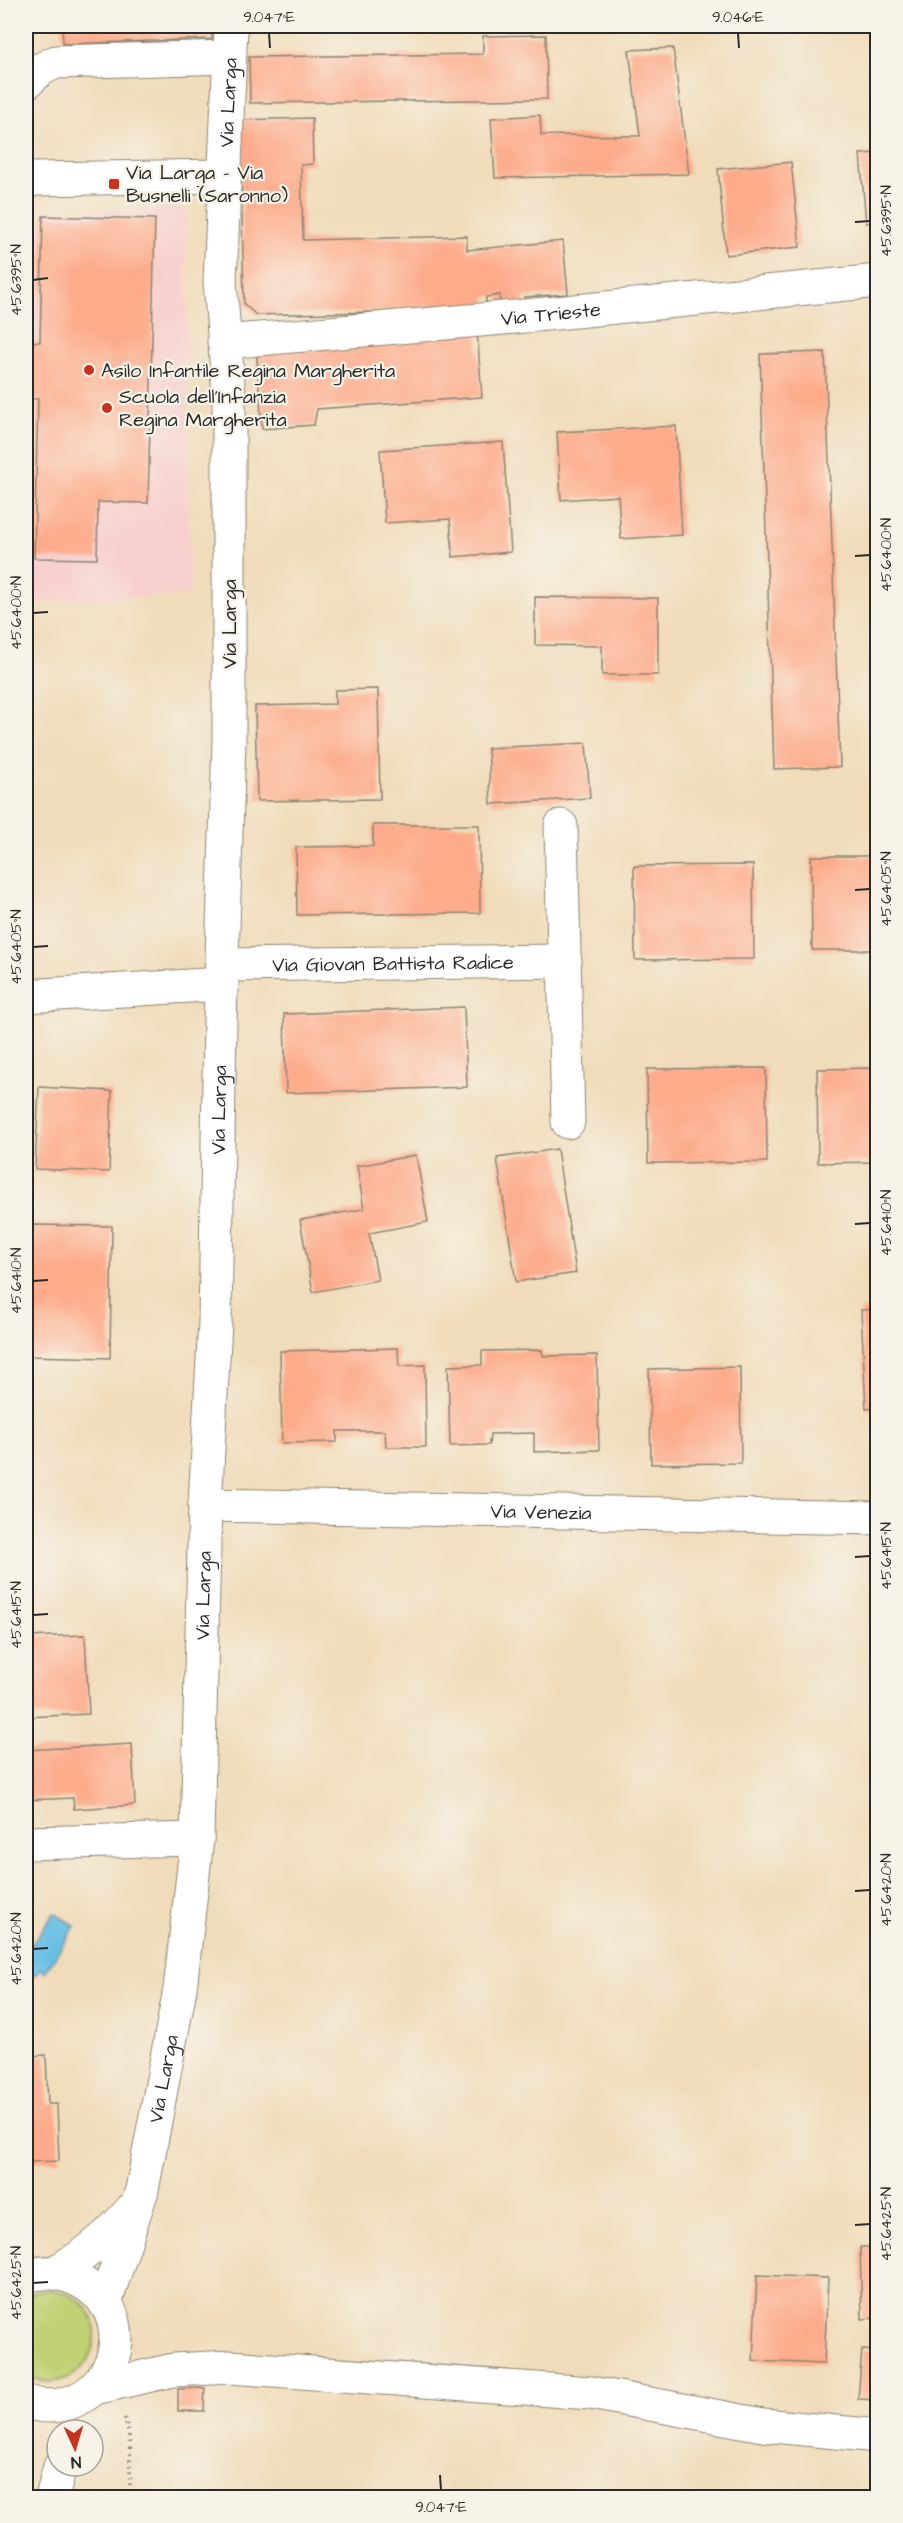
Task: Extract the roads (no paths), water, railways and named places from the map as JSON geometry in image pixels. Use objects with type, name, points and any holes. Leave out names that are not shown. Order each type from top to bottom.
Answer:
[{"type":"street","points":[[26,83],[40,69],[56,62],[230,41]]},
{"type":"street","name":"Via Larga","points":[[105,2303],[142,2190],[180,1989],[196,1839],[205,1505],[215,1322],[229,741],[229,397],[220,282],[230,41]]},
{"type":"street","points":[[28,179],[224,176]]},
{"type":"street","name":"Via Trieste","points":[[224,342],[515,317],[878,281]]},
{"type":"street","points":[[561,825],[568,1122]]},
{"type":"street","name":"Via Giovan Battista Radice","points":[[26,996],[222,974],[565,962]]},
{"type":"street","name":"Via Venezia","points":[[205,1505],[878,1518]]},
{"type":"street","points":[[26,1843],[196,1839]]},
{"type":"street","name":"Via Larga","points":[[40,2274],[80,2259],[97,2246],[130,2210],[142,2190]]},
{"type":"street","points":[[40,2274],[75,2278],[92,2288],[105,2303],[112,2318],[116,2336],[95,2391]]},
{"type":"street","points":[[26,2402],[38,2406],[59,2406],[95,2391],[173,2370],[230,2367],[591,2393],[763,2424],[878,2436]]},
{"type":"street","points":[[52,2498],[57,2478]]},
{"type":"water","points":[[54,1913],[75,1926],[45,1972],[41,1969],[35,1975],[26,1973],[26,1953]]},
{"type":"place","name":"Via Larga - Via Busnelli (Saronno)","points":[[114,184]]},
{"type":"place","name":"Asilo Infantile Regina Margherita","points":[[89,370]]},
{"type":"place","name":"Scuola dell'Infanzia Regina Margherita","points":[[107,408]]}]
